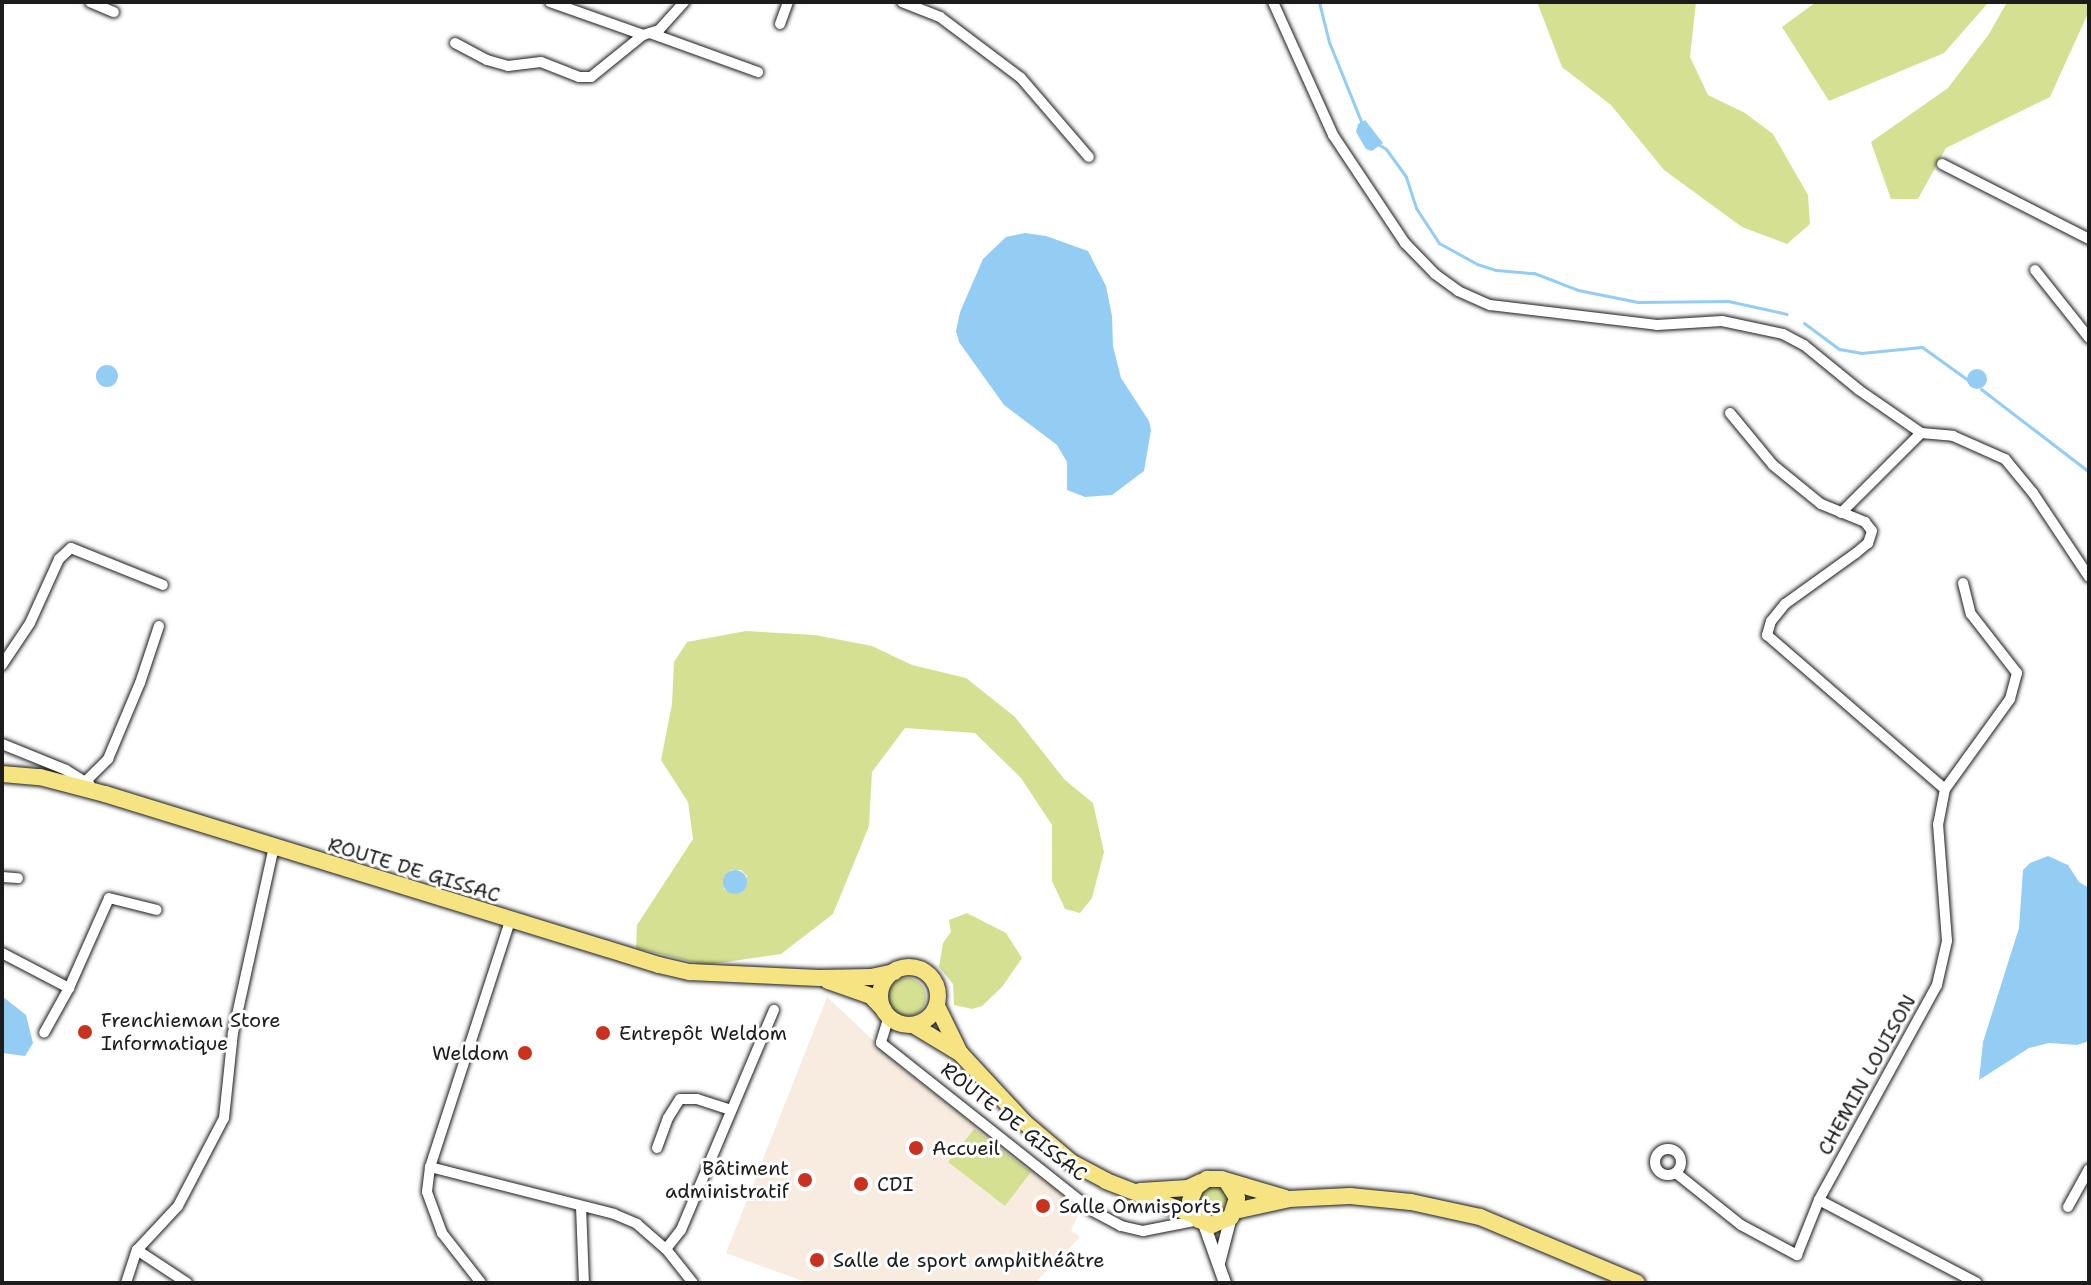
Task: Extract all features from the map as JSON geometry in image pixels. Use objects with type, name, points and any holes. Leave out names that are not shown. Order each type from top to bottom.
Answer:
[{"type":"main road","name":"ROUTE DE GISSAC","points":[[2,774],[40,777],[105,794],[510,921],[690,972],[819,978],[871,977],[894,972]]},
{"type":"main road","points":[[911,967],[927,973],[937,988],[937,1006],[927,1019],[913,1025],[902,1024],[887,1014],[882,986],[894,972],[911,967]]},
{"type":"main road","name":"ROUTE DE GISSAC","points":[[819,978],[871,996],[887,1014]]},
{"type":"main road","name":"ROUTE DE GISSAC","points":[[937,1006],[961,1054]]},
{"type":"main road","name":"ROUTE DE GISSAC","points":[[913,1025],[961,1054],[1024,1122],[1055,1150],[1086,1171],[1199,1220]]},
{"type":"main road","points":[[1289,1199],[1214,1178],[1201,1182],[1190,1201],[1199,1220],[1219,1224],[1233,1214],[1289,1199],[1382,1198],[1480,1217],[1637,1283]]},
{"type":"main road","name":"ROUTE DE GISSAC","points":[[1133,1191],[1188,1188],[1201,1182]]},
{"type":"main road","points":[[1227,1182],[1236,1192],[1233,1214]]},
{"type":"street","points":[[90,2],[114,12]]},
{"type":"street","points":[[550,2],[758,72]]},
{"type":"street","points":[[455,43],[487,60],[508,66],[541,62],[579,77],[591,77],[646,34],[659,30],[684,2]]},
{"type":"street","points":[[780,24],[788,2]]},
{"type":"street","points":[[902,2],[940,17],[1021,78],[1089,157]]},
{"type":"street","points":[[1273,2],[1333,135],[1405,243],[1458,291],[1490,305],[1657,325],[1722,321],[1783,334],[1804,345],[1859,390],[1921,433],[1953,436],[2005,459],[2033,493],[2089,577]]},
{"type":"street","points":[[1942,164],[2089,239]]},
{"type":"street","points":[[2035,270],[2089,338]]},
{"type":"street","points":[[1730,413],[1773,465],[1821,504],[1865,522],[1872,531],[1868,543],[1785,604],[1771,621],[1767,635],[1945,789],[2010,699],[2017,673],[1971,614],[1963,583]]},
{"type":"street","points":[[1841,513],[1921,433]]},
{"type":"street","points":[[2,665],[30,623],[59,559],[71,548],[163,585]]},
{"type":"street","points":[[85,782],[108,759],[140,683],[159,626]]},
{"type":"street","points":[[2,744],[66,770],[105,794]]},
{"type":"street","name":"CHEMIN LOUISON","points":[[1676,1173],[1741,1225],[1797,1255],[1819,1200],[1937,985],[1947,941],[1938,824],[1945,789]]},
{"type":"street","points":[[126,1283],[137,1250],[178,1206],[224,1118],[235,1022],[274,847]]},
{"type":"street","points":[[2,877],[18,878]]},
{"type":"street","points":[[44,1033],[69,988],[109,898],[157,910]]},
{"type":"street","points":[[481,1283],[442,1233],[427,1192],[430,1167],[510,921]]},
{"type":"street","points":[[2,953],[69,988]]},
{"type":"street","points":[[666,1249],[681,1230],[774,1010]]},
{"type":"street","name":"ROUTE DE GISSAC","points":[[887,1014],[881,1043],[1093,1211],[1121,1226],[1143,1231],[1199,1220]]},
{"type":"street","points":[[657,1148],[668,1118],[680,1099],[689,1097],[731,1110]]},
{"type":"street","points":[[430,1167],[614,1214],[637,1224],[666,1249],[693,1283]]},
{"type":"street","points":[[2068,1207],[2089,1169]]},
{"type":"street","points":[[1819,1200],[1977,1283]]},
{"type":"street","points":[[581,1206],[584,1283]]},
{"type":"street","points":[[1219,1263],[1233,1214]]},
{"type":"street","points":[[1199,1220],[1225,1283]]},
{"type":"street","points":[[137,1250],[187,1283]]},
{"type":"shaded area","points":[[827,997],[909,1074],[1076,1202],[1077,1218],[1071,1230],[1080,1237],[1035,1283],[808,1283],[726,1253]]},
{"type":"green space","points":[[1537,2],[1696,2],[1690,57],[1708,95],[1745,113],[1773,134],[1808,195],[1810,224],[1787,244],[1742,227],[1664,170],[1611,105],[1562,67]]},
{"type":"green space","points":[[1816,2],[1987,4],[1944,53],[1829,101],[1782,27]]},
{"type":"green space","points":[[2007,2],[2089,2],[2089,11],[2050,97],[1946,148],[1918,199],[1891,199],[1871,142],[1948,88],[1989,34]]},
{"type":"green space","points":[[746,631],[815,635],[872,646],[912,665],[966,678],[1015,717],[1065,780],[1093,803],[1104,852],[1092,898],[1080,913],[1065,909],[1052,881],[1052,825],[1021,778],[975,733],[905,728],[872,772],[869,826],[833,914],[781,954],[705,965],[636,948],[637,925],[693,839],[688,802],[661,760],[672,704],[674,662],[687,642]],"holes":[[[731,870],[741,870],[747,876],[741,893],[724,889],[724,881]]]},
{"type":"green space","points":[[967,913],[1006,933],[1022,958],[1002,987],[982,1006],[972,1009],[954,1005],[953,984],[939,967],[943,943],[951,932],[949,920]]},
{"type":"green space","points":[[907,978],[921,983],[926,997],[921,1011],[907,1016],[893,1011],[888,997],[893,983]]},
{"type":"green space","points":[[974,1129],[1031,1172],[1005,1206],[948,1162]]},
{"type":"green space","points":[[1210,1183],[1228,1190],[1232,1208],[1205,1221],[1195,1194]]},
{"type":"water","points":[[1365,120],[1383,143],[1372,151],[1366,149],[1356,132],[1358,124]]},
{"type":"water","points":[[1025,233],[1046,236],[1088,251],[1106,286],[1112,316],[1113,346],[1121,378],[1149,421],[1151,430],[1144,471],[1112,495],[1085,497],[1067,490],[1067,462],[1057,445],[1004,405],[959,342],[956,331],[960,312],[983,259],[1006,237]]},
{"type":"water","points":[[103,365],[111,365],[118,376],[111,387],[103,387],[96,380],[96,372]]},
{"type":"water","points":[[1973,369],[1981,369],[1987,379],[1981,389],[1973,389],[1967,383],[1967,375]]},
{"type":"water","points":[[2048,856],[2068,865],[2079,882],[2089,888],[2089,1041],[2077,1045],[2049,1043],[2029,1048],[1979,1080],[1983,1042],[2019,928],[2023,870],[2030,863]]},
{"type":"water","points":[[735,870],[744,873],[747,882],[744,891],[735,894],[726,891],[723,882],[726,873]]},
{"type":"water","points":[[2,996],[26,1015],[33,1043],[25,1056],[2,1053]]},
{"type":"waterway","points":[[1319,2],[1329,42],[1363,126]]},
{"type":"waterway","points":[[1378,144],[1386,149],[1406,177],[1416,208],[1439,243],[1477,264],[1496,270],[1534,273],[1578,290],[1638,302],[1728,301],[1787,314]]},
{"type":"waterway","points":[[1804,323],[1839,349],[1861,353],[1922,347],[1968,380]]},
{"type":"waterway","points":[[1981,389],[2089,472]]},
{"type":"place","name":"Frenchieman Store Informatique","points":[[85,1032]]},
{"type":"place","name":"Entrepôt Weldom","points":[[603,1033]]},
{"type":"place","name":"Weldom","points":[[525,1053]]},
{"type":"place","name":"Accueil","points":[[916,1148]]},
{"type":"place","name":"Bâtiment administratif","points":[[805,1180]]},
{"type":"place","name":"CDI","points":[[861,1184]]},
{"type":"place","name":"Salle Omnisports","points":[[1043,1206]]},
{"type":"place","name":"Salle de sport amphithéâtre","points":[[817,1260]]}]
